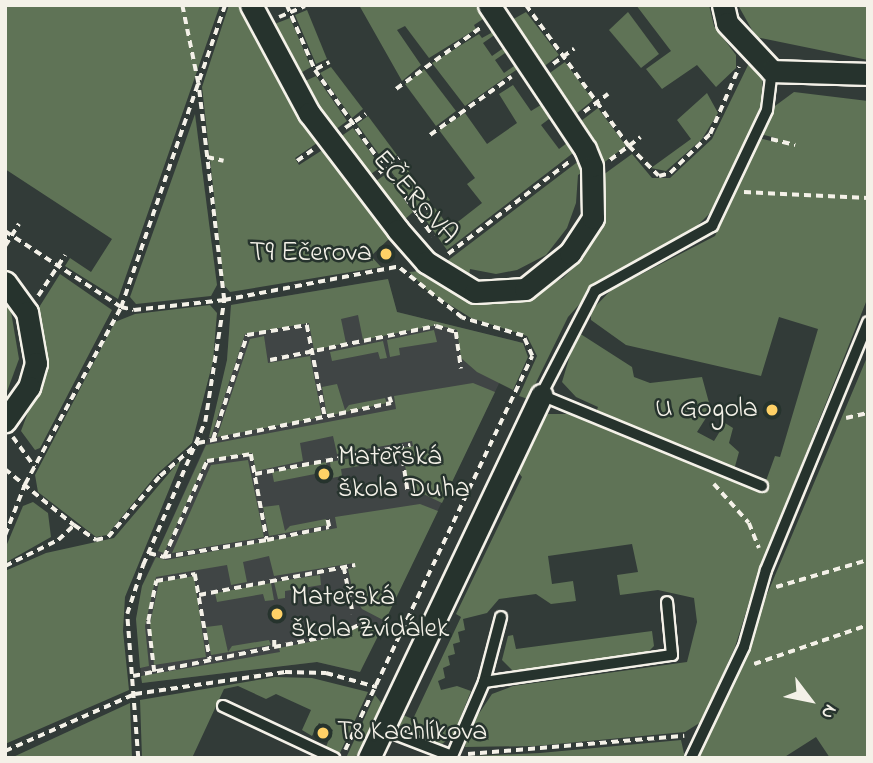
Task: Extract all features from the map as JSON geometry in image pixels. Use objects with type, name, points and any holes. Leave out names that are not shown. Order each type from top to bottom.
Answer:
[{"type":"street","name":"EČEROVA","points":[[251,5],[309,113],[426,262],[475,292],[525,289],[570,253],[593,218],[592,174],[586,149],[494,13]]},
{"type":"street","points":[[723,5],[727,23],[772,71],[868,74]]},
{"type":"street","points":[[5,282],[27,312],[36,363],[29,387],[5,421]]},
{"type":"street","points":[[369,758],[541,395]]},
{"type":"lane","points":[[762,486],[541,395],[595,291],[712,226],[767,110],[772,71]]},
{"type":"lane","points":[[691,758],[744,647],[766,570],[868,321]]},
{"type":"lane","points":[[484,682],[672,654],[667,602]]},
{"type":"lane","points":[[382,729],[452,756],[484,682],[501,617]]},
{"type":"lane","points":[[223,706],[334,758]]},
{"type":"path","points":[[138,758],[127,614],[149,553],[198,443],[213,390],[224,300],[198,83],[182,5]]},
{"type":"path","points":[[5,535],[25,484],[121,307],[225,5]]},
{"type":"path","points":[[287,5],[315,70],[447,255]]},
{"type":"path","points":[[526,5],[629,146],[647,169],[659,176],[670,173],[710,134],[743,57]]},
{"type":"path","points":[[262,25],[305,6]]},
{"type":"path","points":[[396,89],[489,22],[494,13]]},
{"type":"path","points":[[430,135],[528,65]]},
{"type":"path","points":[[569,124],[608,94]]},
{"type":"path","points":[[755,135],[795,145]]},
{"type":"path","points":[[592,174],[640,137]]},
{"type":"path","points":[[297,161],[322,144]]},
{"type":"path","points":[[5,231],[121,307],[134,310],[224,300],[426,262],[447,255],[586,149]]},
{"type":"path","points":[[206,157],[224,162]]},
{"type":"path","points":[[729,191],[868,198]]},
{"type":"path","points":[[5,246],[19,224]]},
{"type":"path","points":[[27,312],[65,255]]},
{"type":"path","points":[[341,758],[531,356],[523,336],[461,318],[398,267]]},
{"type":"path","points":[[213,439],[247,335],[306,325],[325,417]]},
{"type":"path","points":[[270,360],[436,326],[456,332],[461,369]]},
{"type":"path","points":[[5,469],[96,540],[108,537],[160,476],[198,443],[391,403],[389,397]]},
{"type":"path","points":[[850,417],[868,413]]},
{"type":"path","points":[[5,427],[35,467]]},
{"type":"path","points":[[255,474],[410,445]]},
{"type":"path","points":[[401,447],[408,493]]},
{"type":"path","points":[[164,557],[206,461],[229,460],[251,454],[267,540]]},
{"type":"path","points":[[689,456],[749,523],[766,570]]},
{"type":"path","points":[[149,553],[164,557],[267,540],[329,527],[327,518]]},
{"type":"path","points":[[5,566],[58,540],[74,525]]},
{"type":"path","points":[[761,592],[868,560]]},
{"type":"path","points":[[199,595],[355,565]]},
{"type":"path","points":[[344,567],[353,614]]},
{"type":"path","points":[[154,672],[148,621],[156,581],[195,574],[211,660]]},
{"type":"path","points":[[133,676],[340,634],[369,621]]},
{"type":"path","points":[[767,660],[868,625]]},
{"type":"path","points":[[274,639],[274,647]]},
{"type":"path","points":[[5,751],[135,694],[285,672],[326,673],[375,687]]},
{"type":"path","points":[[452,756],[700,735]]},
{"type":"shaded area","name":"Mateřská škola Duha","points":[[388,279],[397,312],[519,342],[360,672],[317,662],[142,683],[136,619],[142,586],[215,423],[227,360],[231,305]]},
{"type":"green space","points":[[5,5],[220,5],[118,299],[65,266],[70,258],[91,272],[112,239],[5,169]]},
{"type":"green space","points":[[229,5],[242,5],[320,141],[295,158],[299,165],[324,149],[391,237],[371,256],[381,267],[230,292],[224,285],[202,87]]},
{"type":"green space","points":[[359,5],[479,5],[488,21],[483,19],[474,25],[476,29],[429,58],[405,26],[397,30],[421,65],[402,81]]},
{"type":"green space","points":[[636,5],[709,5],[714,26],[736,55],[736,68],[716,87],[697,65],[662,89],[646,69],[671,51]]},
{"type":"green space","points":[[738,5],[868,5],[868,60],[756,37]]},
{"type":"green space","points":[[307,10],[327,59],[316,64],[295,15]]},
{"type":"green space","points":[[526,12],[559,55],[542,68],[510,21]]},
{"type":"green space","points":[[628,12],[659,54],[641,68],[609,30]]},
{"type":"green space","points":[[290,18],[311,67],[299,74],[272,25]]},
{"type":"green space","points":[[491,26],[496,34],[483,43],[492,56],[505,47],[508,51],[495,60],[504,73],[517,64],[519,68],[465,106],[432,63],[479,34],[482,38],[491,33]]},
{"type":"green space","points":[[751,59],[763,75],[761,105],[717,206],[694,229],[593,289],[568,317],[528,399],[519,396],[537,356],[527,336],[471,318],[428,291],[409,272],[420,271],[451,292],[481,300],[529,296],[563,278],[579,262],[601,223],[603,175],[632,154],[652,178],[670,178],[712,139]]},
{"type":"green space","points":[[565,62],[593,100],[576,114],[547,75]]},
{"type":"green space","points":[[331,67],[363,109],[352,118],[320,73]]},
{"type":"green space","points":[[424,69],[456,111],[436,126],[405,84]]},
{"type":"green space","points":[[316,76],[347,121],[335,130],[303,82]]},
{"type":"green space","points":[[513,85],[531,111],[544,103],[553,116],[541,125],[559,149],[571,140],[577,150],[447,250],[423,216],[435,208],[450,228],[482,203],[467,184],[475,178],[439,130],[465,113],[487,144],[517,123],[499,94]]},
{"type":"green space","points":[[794,92],[868,101],[868,297],[758,574],[735,647],[701,722],[685,732],[535,746],[465,747],[468,730],[492,694],[513,686],[687,662],[697,622],[694,598],[658,590],[620,595],[617,575],[638,572],[632,544],[548,556],[552,584],[573,581],[576,601],[551,604],[536,594],[499,599],[487,613],[463,619],[465,630],[458,632],[460,642],[453,644],[455,654],[448,656],[450,665],[443,668],[445,678],[438,681],[441,690],[457,686],[471,691],[453,736],[442,744],[406,733],[399,725],[400,714],[413,719],[461,617],[456,614],[522,477],[515,468],[535,424],[548,414],[571,414],[763,489],[775,456],[780,457],[818,329],[779,317],[761,376],[626,345],[591,320],[591,311],[611,290],[715,236],[759,138],[775,142],[776,138],[760,134],[775,106]]},
{"type":"green space","points":[[707,93],[718,113],[702,139],[666,171],[651,168],[691,139],[677,120]]},
{"type":"green space","points":[[598,108],[626,146],[602,164],[581,121]]},
{"type":"green space","points":[[195,114],[217,285],[211,296],[136,304],[130,297]]},
{"type":"green space","points":[[368,116],[397,155],[386,164],[357,124]]},
{"type":"green space","points":[[353,128],[381,167],[368,176],[340,137]]},
{"type":"green space","points":[[580,160],[583,172],[578,175],[576,203],[567,228],[546,255],[517,270],[496,274],[470,269],[469,276],[442,265]]},
{"type":"green space","points":[[402,162],[430,200],[418,209],[390,170]]},
{"type":"green space","points":[[386,174],[413,212],[403,221],[373,183]]},
{"type":"green space","points":[[60,274],[112,310],[40,448],[35,450],[21,431],[43,372],[44,336],[38,309]]},
{"type":"green space","points":[[388,279],[397,312],[523,343],[528,357],[513,390],[477,372],[461,358],[457,330],[437,325],[363,340],[358,315],[341,319],[346,343],[314,350],[309,323],[245,334],[209,437],[227,360],[231,305]]},
{"type":"green space","points":[[9,300],[19,359],[5,397],[5,303]]},
{"type":"green space","points":[[210,305],[217,313],[213,361],[192,443],[157,474],[107,535],[96,537],[38,492],[35,475],[115,322],[135,314]]},
{"type":"green space","points":[[434,330],[437,342],[399,348],[400,355],[390,357],[387,340]]},
{"type":"green space","points":[[579,333],[632,367],[634,377],[650,383],[702,377],[711,410],[697,432],[714,441],[725,423],[733,428],[729,443],[739,452],[734,470],[595,415],[598,407],[576,397],[562,382],[571,352],[566,350]]},
{"type":"green space","points":[[264,336],[268,363],[310,356],[322,417],[217,437],[250,339]]},
{"type":"green space","points":[[383,341],[387,358],[380,359],[378,352],[332,361],[330,352]]},
{"type":"green space","points":[[868,355],[868,758],[830,758],[816,737],[783,758],[698,758]]},
{"type":"green space","points":[[473,383],[495,392],[442,503],[413,489],[407,477],[402,448],[413,446],[412,441],[337,454],[333,436],[300,443],[303,461],[256,471],[252,453],[206,460],[164,553],[158,551],[206,445],[396,409],[394,396]]},
{"type":"green space","points":[[337,384],[345,410],[349,405],[385,398],[387,403],[327,416],[322,387]]},
{"type":"green space","points":[[377,453],[378,463],[341,469],[342,476],[332,478],[330,462]]},
{"type":"green space","points":[[182,458],[125,597],[123,631],[129,690],[5,744],[5,571],[46,553],[114,538]]},
{"type":"green space","points":[[248,460],[264,537],[172,553],[211,465]]},
{"type":"green space","points":[[326,462],[328,479],[322,480],[320,473],[274,482],[272,472]]},
{"type":"green space","points":[[33,502],[48,513],[51,537],[5,563],[5,549],[23,506]]},
{"type":"green space","points":[[420,504],[438,511],[385,621],[362,609],[354,597],[348,569],[355,567],[354,563],[274,576],[269,556],[243,562],[247,582],[231,585],[227,565],[156,577],[145,626],[149,666],[140,668],[136,619],[142,586],[156,557],[166,560],[337,528],[335,517]]},
{"type":"green space","points":[[279,505],[285,531],[290,526],[326,519],[328,525],[269,536],[263,507]]},
{"type":"green space","points":[[320,575],[321,585],[285,591],[285,598],[278,599],[274,582]]},
{"type":"green space","points":[[194,576],[206,657],[154,665],[150,624],[159,582]]},
{"type":"green space","points":[[271,583],[274,600],[265,601],[263,594],[217,602],[215,593]]},
{"type":"green space","points":[[222,625],[228,652],[232,646],[269,640],[271,645],[211,655],[206,627]]},
{"type":"green space","points":[[361,625],[381,630],[360,672],[317,662],[142,683],[141,676],[280,652],[279,648],[339,636]]},
{"type":"green space","points":[[652,631],[654,646],[648,652],[521,671],[512,670],[502,660],[508,636],[513,635],[516,649]]},
{"type":"green space","points":[[275,677],[312,678],[368,692],[339,755],[325,749],[333,730],[319,723],[312,736],[302,730],[311,710],[276,694],[266,699],[238,686],[224,689],[192,758],[142,758],[140,700]]},
{"type":"green space","points":[[375,695],[383,705],[359,755],[346,758]]},
{"type":"green space","points":[[130,703],[132,758],[11,758]]},
{"type":"green space","points":[[681,740],[685,758],[471,756],[540,753]]},
{"type":"place","name":"T9 Ečerova","points":[[386,254]]},
{"type":"place","name":"U Gogola","points":[[772,410]]},
{"type":"place","name":"Mateřská škola Duha","points":[[324,474]]},
{"type":"place","name":"Mateřská škola Zvídálek","points":[[277,614]]},
{"type":"place","name":"T8 Kachlíkova","points":[[323,733]]}]
